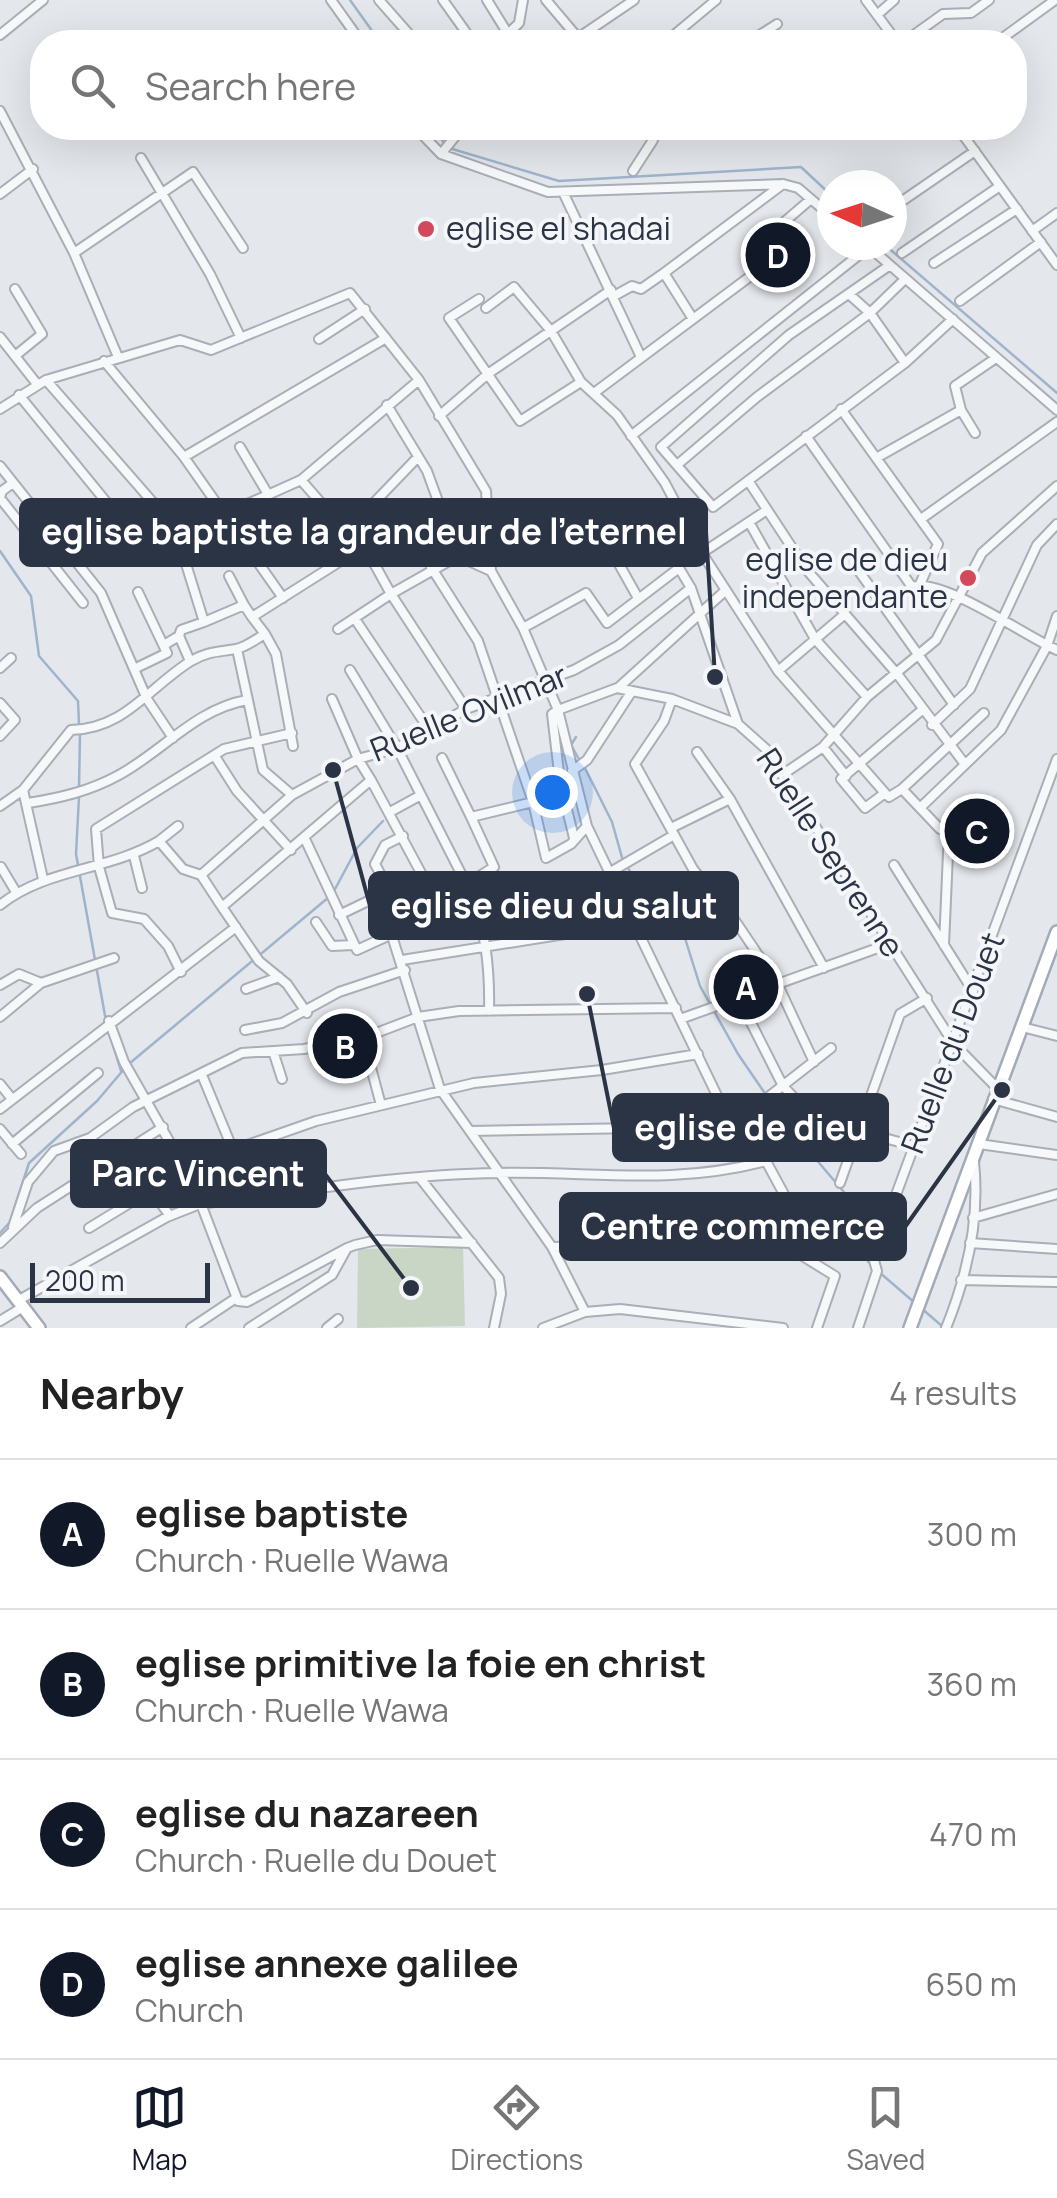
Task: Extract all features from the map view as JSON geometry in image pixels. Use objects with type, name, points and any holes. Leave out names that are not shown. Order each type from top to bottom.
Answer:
[{"type":"main road","points":[[910,1328],[974,1160],[995,1093],[1056,941]]},
{"type":"main road","points":[[0,1277],[39,1328]]},
{"type":"street","points":[[0,34],[43,0]]},
{"type":"street","points":[[331,0],[352,30]]},
{"type":"street","points":[[380,0],[406,30]]},
{"type":"street","points":[[443,0],[464,30]]},
{"type":"street","points":[[488,0],[507,30]]},
{"type":"street","points":[[512,30],[519,24],[523,0]]},
{"type":"street","points":[[546,0],[569,30]]},
{"type":"street","points":[[593,30],[634,0]]},
{"type":"street","points":[[679,30],[716,0]]},
{"type":"street","points":[[866,0],[890,30]]},
{"type":"street","points":[[877,14],[894,0]]},
{"type":"street","points":[[919,30],[944,14],[974,12],[990,0]]},
{"type":"street","points":[[1014,30],[1055,0]]},
{"type":"street","points":[[767,30],[776,24]]},
{"type":"street","points":[[0,110],[74,253],[118,357]]},
{"type":"street","points":[[433,140],[542,191],[784,184],[817,204]]},
{"type":"street","points":[[445,149],[452,140]]},
{"type":"street","points":[[633,171],[653,140]]},
{"type":"street","points":[[967,140],[1057,265]]},
{"type":"street","points":[[907,198],[975,150]]},
{"type":"street","points":[[142,158],[241,338]]},
{"type":"street","points":[[0,194],[33,169]]},
{"type":"street","points":[[74,253],[190,173],[197,174],[243,248]]},
{"type":"street","points":[[438,416],[489,373],[550,331],[612,293],[632,286],[641,288],[784,184]]},
{"type":"street","points":[[907,250],[1000,186]]},
{"type":"street","points":[[562,192],[641,358]]},
{"type":"street","points":[[594,393],[780,254],[776,228],[811,199]]},
{"type":"street","points":[[934,263],[1017,209]]},
{"type":"street","points":[[1032,231],[1057,213]]},
{"type":"street","points":[[960,301],[1040,242]]},
{"type":"street","points":[[630,436],[850,260]]},
{"type":"street","points":[[884,260],[1057,410]]},
{"type":"street","points":[[890,265],[790,335],[661,447],[713,507],[905,363],[953,318]]},
{"type":"street","points":[[664,273],[693,318]]},
{"type":"street","points":[[677,464],[757,397],[870,313],[905,278]]},
{"type":"street","points":[[486,308],[514,287],[550,331],[582,382],[630,436],[665,484],[702,553],[778,671],[888,797],[902,790],[984,714]]},
{"type":"street","points":[[15,288],[42,334],[15,356]]},
{"type":"street","points":[[1,407],[42,382],[104,361],[180,340],[206,351],[350,293],[365,309],[419,380],[486,491],[491,571],[523,628],[580,765],[587,826],[724,1108],[766,1161],[786,1198],[788,1247]]},
{"type":"street","points":[[850,294],[870,313],[905,363]]},
{"type":"street","points":[[480,299],[448,318],[520,421],[582,382]]},
{"type":"street","points":[[319,339],[365,309]]},
{"type":"street","points":[[0,338],[198,554],[186,564],[204,622]]},
{"type":"street","points":[[184,456],[386,338]]},
{"type":"street","points":[[975,433],[961,410],[954,386],[996,358]]},
{"type":"street","points":[[104,361],[184,456],[282,598]]},
{"type":"street","points":[[225,514],[301,480],[419,380]]},
{"type":"street","points":[[18,395],[152,558]]},
{"type":"street","points":[[387,405],[418,457],[458,556]]},
{"type":"street","points":[[840,409],[938,544],[920,584]]},
{"type":"street","points":[[878,457],[961,410]]},
{"type":"street","points":[[921,519],[1057,422]]},
{"type":"street","points":[[806,436],[912,587],[920,584],[957,596],[1057,650]]},
{"type":"street","points":[[240,447],[269,496]]},
{"type":"street","points":[[368,509],[418,457]]},
{"type":"street","points":[[0,466],[100,592],[147,699],[173,738]]},
{"type":"street","points":[[301,480],[375,565],[466,708]]},
{"type":"street","points":[[749,482],[806,569],[895,673],[964,763]]},
{"type":"street","points":[[13,483],[2,491],[0,498],[82,603]]},
{"type":"street","points":[[782,775],[823,747],[867,697],[936,640],[982,552],[1057,486]]},
{"type":"street","points":[[702,553],[767,510]]},
{"type":"street","points":[[749,522],[815,639],[867,697]]},
{"type":"street","points":[[597,524],[638,598]]},
{"type":"street","points":[[932,726],[970,690],[1037,544],[1057,524]]},
{"type":"street","points":[[252,617],[359,551],[385,544],[458,556],[491,571]]},
{"type":"street","points":[[338,628],[430,568],[458,556]]},
{"type":"street","points":[[856,567],[954,705]]},
{"type":"street","points":[[430,568],[478,641],[533,802],[546,858],[587,826]]},
{"type":"street","points":[[523,628],[586,593],[607,623],[678,568],[691,588],[738,724]]},
{"type":"street","points":[[229,576],[276,654],[293,746]]},
{"type":"street","name":"Ruelle Ovilmar","points":[[222,907],[372,780],[358,758],[397,748],[466,708],[574,670],[619,645],[691,588]]},
{"type":"street","points":[[574,838],[560,781],[552,714],[617,688],[726,590]]},
{"type":"street","points":[[134,669],[167,654],[138,592]]},
{"type":"street","points":[[164,645],[179,636],[181,630],[244,605]]},
{"type":"street","points":[[778,671],[845,614]]},
{"type":"street","points":[[920,807],[1001,730],[1047,646],[1057,616]]},
{"type":"street","points":[[355,619],[428,728]]},
{"type":"street","points":[[0,806],[23,790],[72,730],[100,729],[147,699],[190,661],[216,648],[238,649],[265,634]]},
{"type":"street","points":[[179,636],[190,661]]},
{"type":"street","points":[[238,649],[262,770],[292,796]]},
{"type":"street","points":[[0,668],[11,658]]},
{"type":"street","points":[[350,670],[397,748],[473,897],[481,918],[489,1012]]},
{"type":"street","name":"Ruelle Seprenne","points":[[617,688],[672,699],[738,724],[766,748],[954,1044],[995,1093]]},
{"type":"street","points":[[580,765],[632,691]]},
{"type":"street","points":[[201,875],[292,796],[358,758],[332,699]]},
{"type":"street","points":[[672,699],[664,721],[635,764],[672,832],[777,983],[814,1062]]},
{"type":"street","points":[[28,803],[72,796],[118,776],[217,705],[247,700]]},
{"type":"street","points":[[0,703],[15,720],[0,736]]},
{"type":"street","points":[[884,793],[865,808],[841,780],[922,710]]},
{"type":"street","points":[[181,972],[168,946],[144,919],[115,917],[99,867],[97,828],[216,758],[224,749],[292,734]]},
{"type":"street","points":[[823,747],[846,776]]},
{"type":"street","points":[[696,752],[730,799],[824,968]]},
{"type":"street","points":[[216,758],[262,821],[291,850]]},
{"type":"street","points":[[442,758],[494,867],[467,884]]},
{"type":"street","name":"Ruelle du Douet","points":[[858,1328],[877,1271],[873,1258],[1056,764]]},
{"type":"street","points":[[372,780],[442,912]]},
{"type":"street","points":[[23,790],[44,879]]},
{"type":"street","points":[[902,790],[940,829],[948,830],[944,945]]},
{"type":"street","points":[[390,812],[421,795]]},
{"type":"street","points":[[481,918],[607,874],[730,799]]},
{"type":"street","points":[[471,817],[533,802]]},
{"type":"street","points":[[0,905],[16,892],[44,879],[134,856],[178,826]]},
{"type":"street","points":[[402,836],[385,845],[374,860],[409,928]]},
{"type":"street","points":[[305,840],[339,916],[360,950],[473,897]]},
{"type":"street","points":[[159,841],[183,869],[201,875],[259,961],[278,976],[307,1013]]},
{"type":"street","points":[[134,856],[142,888]]},
{"type":"street","points":[[894,866],[973,990]]},
{"type":"street","points":[[1,867],[16,892]]},
{"type":"street","points":[[339,916],[389,891]]},
{"type":"street","points":[[316,922],[332,946],[354,945]]},
{"type":"street","points":[[245,1030],[307,1013],[339,992],[404,965],[634,923]]},
{"type":"street","points":[[0,1108],[107,1022],[181,972],[236,927]]},
{"type":"street","points":[[392,936],[440,1089],[552,1246],[586,1312]]},
{"type":"street","points":[[683,1018],[889,944]]},
{"type":"street","points":[[0,1017],[41,983],[114,958]]},
{"type":"street","points":[[0,985],[19,974],[41,983]]},
{"type":"street","points":[[246,989],[278,976]]},
{"type":"street","points":[[738,996],[783,1086],[814,1119],[914,1146]]},
{"type":"street","points":[[840,1183],[900,1014],[927,998]]},
{"type":"street","points":[[13,1227],[28,1182],[54,1151],[90,1138],[148,1099],[242,1053],[364,1038],[418,1017],[676,1008]]},
{"type":"street","points":[[107,1022],[192,1183],[236,1298]]},
{"type":"street","points":[[1022,1027],[1057,1036]]},
{"type":"street","points":[[364,1038],[382,1105]]},
{"type":"street","points":[[735,1124],[832,1048]]},
{"type":"street","points":[[273,1051],[282,1080]]},
{"type":"street","points":[[192,1183],[233,1150],[316,1121],[440,1089],[698,1054]]},
{"type":"street","points":[[12,1144],[98,1073]]},
{"type":"street","points":[[202,1074],[233,1150]]},
{"type":"street","points":[[0,1084],[12,1099]]},
{"type":"street","points":[[995,1093],[1057,1117]]},
{"type":"street","points":[[470,1131],[638,1128],[724,1108]]},
{"type":"street","points":[[0,1243],[13,1227],[164,1128]]},
{"type":"street","points":[[0,1129],[22,1154]]},
{"type":"street","points":[[979,1144],[1057,1155]]},
{"type":"street","points":[[946,1327],[970,1243],[977,1190],[974,1160]]},
{"type":"street","points":[[0,1321],[21,1303],[170,1216],[200,1204],[498,1172],[662,1178],[714,1175],[766,1161]]},
{"type":"street","points":[[420,1178],[499,1278],[502,1294],[494,1328]]},
{"type":"street","points":[[89,1228],[152,1190],[170,1216]]},
{"type":"street","points":[[974,1218],[1057,1194]]},
{"type":"street","points":[[236,1298],[248,1302],[347,1248],[377,1240],[472,1244]]},
{"type":"street","points":[[552,1246],[768,1243],[788,1247],[835,1276],[817,1328]]},
{"type":"street","points":[[970,1243],[1057,1249]]},
{"type":"street","points":[[248,1328],[332,1275],[347,1248]]},
{"type":"street","points":[[961,1280],[1057,1282]]},
{"type":"street","points":[[191,1328],[236,1298]]},
{"type":"street","points":[[543,1328],[586,1312],[620,1309],[783,1328]]},
{"type":"street","points":[[328,1328],[338,1320]]},
{"type":"green space","points":[[463,1247],[465,1326],[357,1328],[358,1249]]},
{"type":"waterway","points":[[350,0],[371,30]]},
{"type":"waterway","points":[[449,148],[559,181],[801,167],[817,182]]},
{"type":"waterway","points":[[902,260],[1057,393]]},
{"type":"waterway","points":[[0,551],[31,596],[39,656],[78,701],[79,724]]},
{"type":"waterway","points":[[79,789],[80,732]]},
{"type":"waterway","points":[[576,737],[571,745],[580,761]]},
{"type":"waterway","points":[[585,768],[612,822],[623,861]]},
{"type":"waterway","points":[[79,797],[76,854],[106,1021]]},
{"type":"waterway","points":[[334,891],[357,848],[383,821]]},
{"type":"waterway","points":[[627,866],[640,890],[684,935],[700,986],[738,1054],[786,1124],[849,1198],[866,1259],[872,1266]]},
{"type":"waterway","points":[[130,1063],[329,897]]},
{"type":"waterway","points":[[108,1029],[121,1071]]},
{"type":"waterway","points":[[0,1233],[10,1222],[29,1163],[97,1101],[125,1068]]},
{"type":"waterway","points":[[879,1272],[915,1303]]},
{"type":"waterway","points":[[921,1308],[942,1326]]},
{"type":"place","name":"eglise el shadai","points":[[426,229]]},
{"type":"place","name":"eglise annexe galilee","points":[[778,255]]},
{"type":"place","name":"eglise de dieu independante","points":[[968,578]]},
{"type":"place","name":"eglise baptiste la grandeur de l'eternel","points":[[715,677]]},
{"type":"place","name":"eglise dieu du salut","points":[[333,770]]},
{"type":"place","name":"eglise du nazareen","points":[[977,831]]},
{"type":"place","name":"eglise baptiste","points":[[746,987]]},
{"type":"place","name":"eglise de dieu","points":[[587,994]]},
{"type":"place","name":"eglise primitive la foie en christ","points":[[345,1046]]},
{"type":"place","name":"Centre commerce","points":[[1002,1090]]},
{"type":"place","name":"Parc Vincent","points":[[411,1288]]}]
